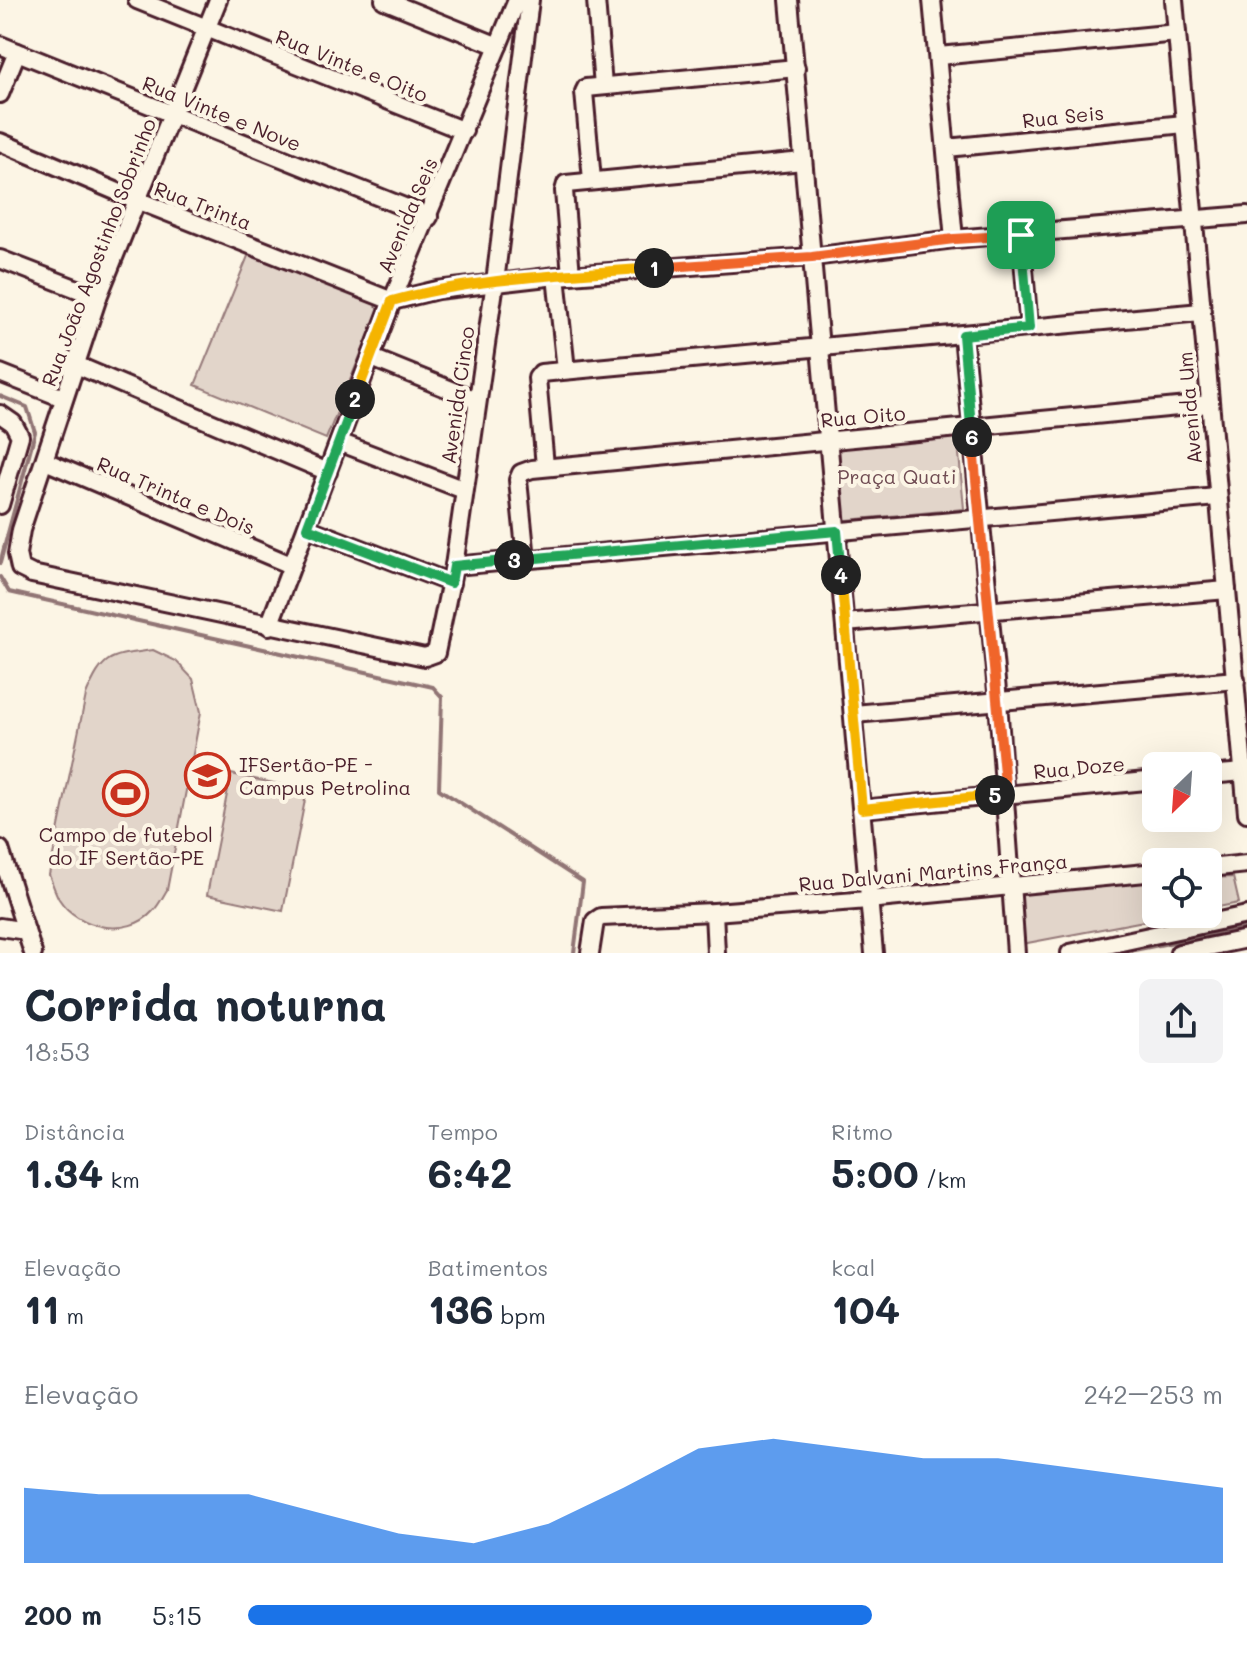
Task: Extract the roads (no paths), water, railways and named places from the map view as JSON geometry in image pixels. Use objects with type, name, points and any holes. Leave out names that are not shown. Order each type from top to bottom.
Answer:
[{"type":"street","name":"Rua Vinte e Oito","points":[[137,0],[464,131]]},
{"type":"street","name":"Rua João Agostinho Sobrinho","points":[[218,0],[98,297],[21,530],[17,554],[20,568],[32,574],[269,626]]},
{"type":"street","points":[[384,0],[498,46]]},
{"type":"street","name":"Avenida Seis","points":[[269,626],[392,301],[517,0]]},
{"type":"street","name":"Avenida Cinco","points":[[269,626],[416,656],[436,653],[452,574],[495,282],[530,0]]},
{"type":"street","points":[[594,87],[596,0]]},
{"type":"street","points":[[789,0],[874,953]]},
{"type":"street","points":[[932,0],[954,239]]},
{"type":"street","name":"Avenida Um","points":[[1174,0],[1247,813]]},
{"type":"street","points":[[939,56],[1177,33]]},
{"type":"street","name":"Rua Vinte e Nove","points":[[0,45],[429,217]]},
{"type":"street","points":[[0,94],[17,52]]},
{"type":"street","points":[[592,180],[584,92],[594,87],[796,68]]},
{"type":"street","name":"Rua Seis","points":[[947,148],[1184,124]]},
{"type":"street","name":"Rua Trinta","points":[[0,142],[139,201],[392,301]]},
{"type":"street","points":[[566,370],[563,275],[566,184],[803,161]]},
{"type":"street","points":[[392,301],[495,282],[563,275],[812,257],[954,239],[1247,215]]},
{"type":"street","points":[[1021,235],[1029,328]]},
{"type":"street","points":[[0,259],[98,297]]},
{"type":"street","points":[[545,466],[538,373],[1201,312]]},
{"type":"street","points":[[963,335],[1006,794],[1016,953]]},
{"type":"street","points":[[372,358],[476,400]]},
{"type":"street","points":[[74,364],[328,472]]},
{"type":"street","points":[[0,373],[63,398]]},
{"type":"street","name":"Rua Oito","points":[[526,559],[518,480],[521,473],[545,466],[1209,404]]},
{"type":"street","points":[[0,414],[13,423],[20,436],[1,500]]},
{"type":"street","points":[[339,442],[464,490]]},
{"type":"street","name":"Rua Trinta e Dois","points":[[45,461],[291,565]]},
{"type":"street","points":[[307,528],[452,574],[526,559],[1217,497]]},
{"type":"street","points":[[845,623],[1227,590]]},
{"type":"street","points":[[854,714],[1236,680]]},
{"type":"street","points":[[1222,774],[1244,772]]},
{"type":"street","name":"Rua Doze","points":[[862,809],[1142,781]]},
{"type":"street","points":[[0,849],[33,953]]},
{"type":"street","points":[[1222,867],[1247,864]]},
{"type":"street","name":"Rua Dalvani Martins França","points":[[590,953],[597,918],[868,900],[1142,873]]},
{"type":"street","points":[[714,912],[716,953]]},
{"type":"street","points":[[1070,953],[1247,915]]},
{"type":"street","points":[[0,927],[26,931]]},
{"type":"street","points":[[1179,953],[1247,939]]},
{"type":"waterway","points":[[0,396],[27,407],[35,432],[0,563]]},
{"type":"waterway","points":[[0,577],[9,592],[433,687],[442,697],[439,789],[583,882],[574,953]]},
{"type":"waterway","points":[[1120,953],[1247,927]]},
{"type":"place","name":"IFSertão-PE - Campus Petrolina","points":[[208,775]]},
{"type":"place","name":"Campo de futebol do IF Sertão-PE","points":[[126,794]]},
{"type":"park label","name":"Praça Quati","points":[[897,476]]}]
